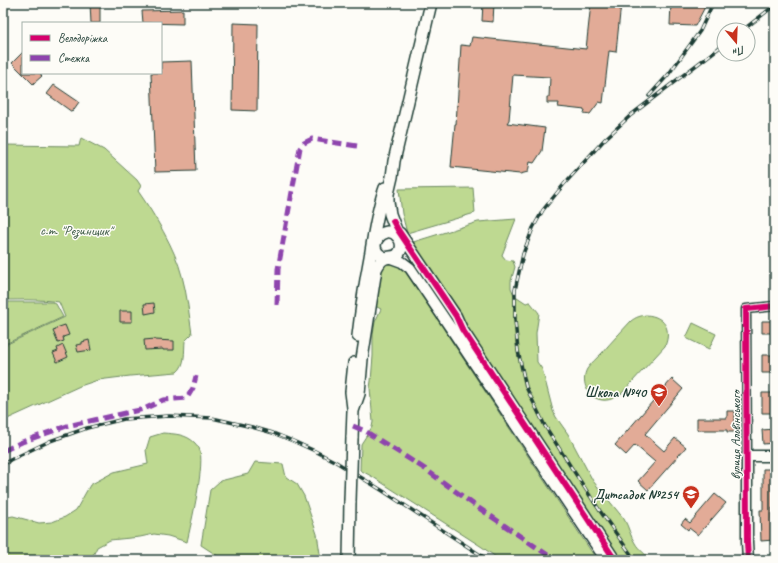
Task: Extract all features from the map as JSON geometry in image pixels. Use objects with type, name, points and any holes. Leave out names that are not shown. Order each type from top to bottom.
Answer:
[{"type":"main road","points":[[385,188],[380,203],[374,247],[382,257],[388,258],[395,257],[398,254],[400,250],[400,240],[390,214],[388,194],[394,161],[431,3]]},
{"type":"main road","points":[[349,560],[353,411],[351,392],[361,309],[387,176],[394,161]]},
{"type":"main road","points":[[374,247],[384,233],[392,233],[400,240]]},
{"type":"main road","points":[[353,411],[359,394],[362,359],[374,275],[378,264],[388,258]]},
{"type":"street","points":[[393,221],[400,234],[456,316],[462,329],[615,560]]},
{"type":"street","points":[[400,240],[452,319],[462,329]]},
{"type":"street","points":[[388,258],[402,262],[410,268],[606,560]]},
{"type":"street","name":"вулиця Альвінського","points":[[748,560],[746,309],[775,306]]},
{"type":"street","points":[[747,456],[775,456]]},
{"type":"green space","name":"с.т. \"Резинщик\"","points":[[81,138],[104,150],[137,180],[141,186],[138,191],[151,210],[179,265],[185,290],[192,334],[185,341],[182,366],[177,372],[98,380],[80,386],[3,421],[3,346],[65,317],[59,302],[38,300],[3,300],[3,145],[79,146]]},
{"type":"green space","points":[[473,188],[475,213],[407,233],[402,214],[399,189]]},
{"type":"green space","points":[[516,219],[502,255],[506,260],[513,261],[515,267],[511,281],[511,288],[514,295],[526,303],[530,302],[539,313],[536,333],[537,362],[542,369],[553,411],[568,434],[593,481],[624,519],[636,545],[650,560],[617,560],[410,243],[478,222]]},
{"type":"green space","points":[[384,264],[396,264],[406,271],[411,277],[439,319],[445,331],[597,560],[500,560],[482,547],[360,470],[361,444],[372,427],[373,422],[370,388],[373,335],[375,322],[381,309],[373,305],[379,269]]},
{"type":"green space","points":[[3,302],[52,302],[56,304],[63,317],[3,345]]},
{"type":"green space","points":[[646,315],[658,318],[665,324],[668,334],[665,346],[621,394],[613,399],[607,400],[601,400],[594,397],[590,394],[586,387],[584,378],[587,369],[631,321]]},
{"type":"green space","points":[[693,323],[716,334],[709,349],[686,338]]},
{"type":"green space","points":[[163,433],[180,435],[192,440],[199,447],[201,455],[197,494],[187,542],[168,536],[154,534],[110,540],[97,547],[91,560],[3,560],[3,518],[13,516],[39,523],[52,522],[65,517],[76,510],[90,485],[114,472],[148,464],[146,450],[150,437]]},
{"type":"green space","points":[[255,462],[283,464],[286,477],[297,484],[304,496],[317,534],[321,560],[224,560],[201,545],[210,490],[220,481],[248,474]]},
{"type":"building","points":[[90,3],[100,3],[100,22],[91,22]]},
{"type":"building","points":[[483,3],[494,3],[493,22],[482,21]]},
{"type":"building","points":[[591,3],[621,3],[616,52],[609,51],[603,103],[599,102],[590,114],[584,113],[585,110],[558,107],[559,103],[547,103],[547,97],[549,97],[550,77],[513,75],[509,120],[507,123],[545,128],[542,151],[534,163],[530,162],[528,172],[520,174],[451,167],[456,124],[461,45],[470,46],[472,37],[586,49]]},
{"type":"building","points":[[671,3],[707,3],[695,26],[670,25]]},
{"type":"building","points":[[183,10],[183,24],[143,22],[142,11]]},
{"type":"building","points":[[233,23],[258,24],[257,111],[232,110]]},
{"type":"building","points":[[22,53],[22,73],[12,63]]},
{"type":"building","points":[[192,61],[196,171],[155,172],[151,74],[162,74],[162,62]]},
{"type":"building","points":[[23,74],[40,74],[42,76],[33,84]]},
{"type":"building","points":[[54,85],[79,102],[72,112],[47,94]]},
{"type":"building","points":[[154,303],[155,312],[145,314],[144,304]]},
{"type":"building","points":[[120,311],[132,311],[132,322],[120,322]]},
{"type":"building","points":[[762,321],[774,321],[774,333],[762,333]]},
{"type":"building","points":[[65,325],[69,335],[63,337],[64,341],[58,343],[53,331],[56,330],[56,328]]},
{"type":"building","points":[[155,339],[174,341],[174,350],[145,350],[144,340]]},
{"type":"building","points":[[89,340],[91,350],[78,352],[76,345],[82,344],[82,342]]},
{"type":"building","points":[[63,345],[68,357],[57,362],[53,353],[58,351],[57,348]]},
{"type":"building","points":[[762,355],[772,355],[772,373],[762,373]]},
{"type":"building","points":[[672,379],[683,389],[645,434],[664,451],[675,438],[686,447],[648,490],[638,481],[655,462],[635,445],[626,455],[615,445]]},
{"type":"building","points":[[762,393],[773,393],[775,413],[762,413]]},
{"type":"building","points":[[727,411],[735,411],[735,432],[727,432],[727,430],[697,430],[697,418],[727,418]]},
{"type":"building","points":[[775,429],[775,443],[763,444],[762,430]]},
{"type":"building","points":[[763,469],[774,469],[775,508],[772,508],[772,519],[775,519],[775,529],[773,529],[774,540],[761,541],[760,510],[763,510]]},
{"type":"building","points":[[715,494],[726,503],[698,535],[689,528],[688,530],[681,524],[685,519],[690,523]]},
{"type":"railway","points":[[649,96],[668,75],[700,31],[713,3]]},
{"type":"railway","points":[[753,22],[775,5]]},
{"type":"railway","points":[[635,560],[600,511],[545,426],[526,387],[518,351],[515,320],[515,290],[523,254],[533,228],[543,210],[565,183],[605,139],[631,115],[716,50]]},
{"type":"railway","points":[[3,465],[10,460],[50,441],[87,428],[124,419],[169,416],[212,418],[273,433],[315,451],[383,491],[488,560]]},
{"type":"marked path","points":[[277,305],[278,269],[300,148],[304,143],[312,139],[357,146]]},
{"type":"marked path","points":[[3,451],[22,442],[67,426],[144,409],[163,400],[187,398],[193,388],[196,376]]},
{"type":"marked path","points":[[353,426],[365,431],[425,469],[555,560]]},
{"type":"cycle path","points":[[393,221],[456,316],[462,329],[615,560]]},
{"type":"cycle path","points":[[748,560],[746,309],[775,306]]},
{"type":"place","name":"Школа №40","points":[[659,407]]},
{"type":"place","name":"Дитсадок №254","points":[[691,509]]}]
